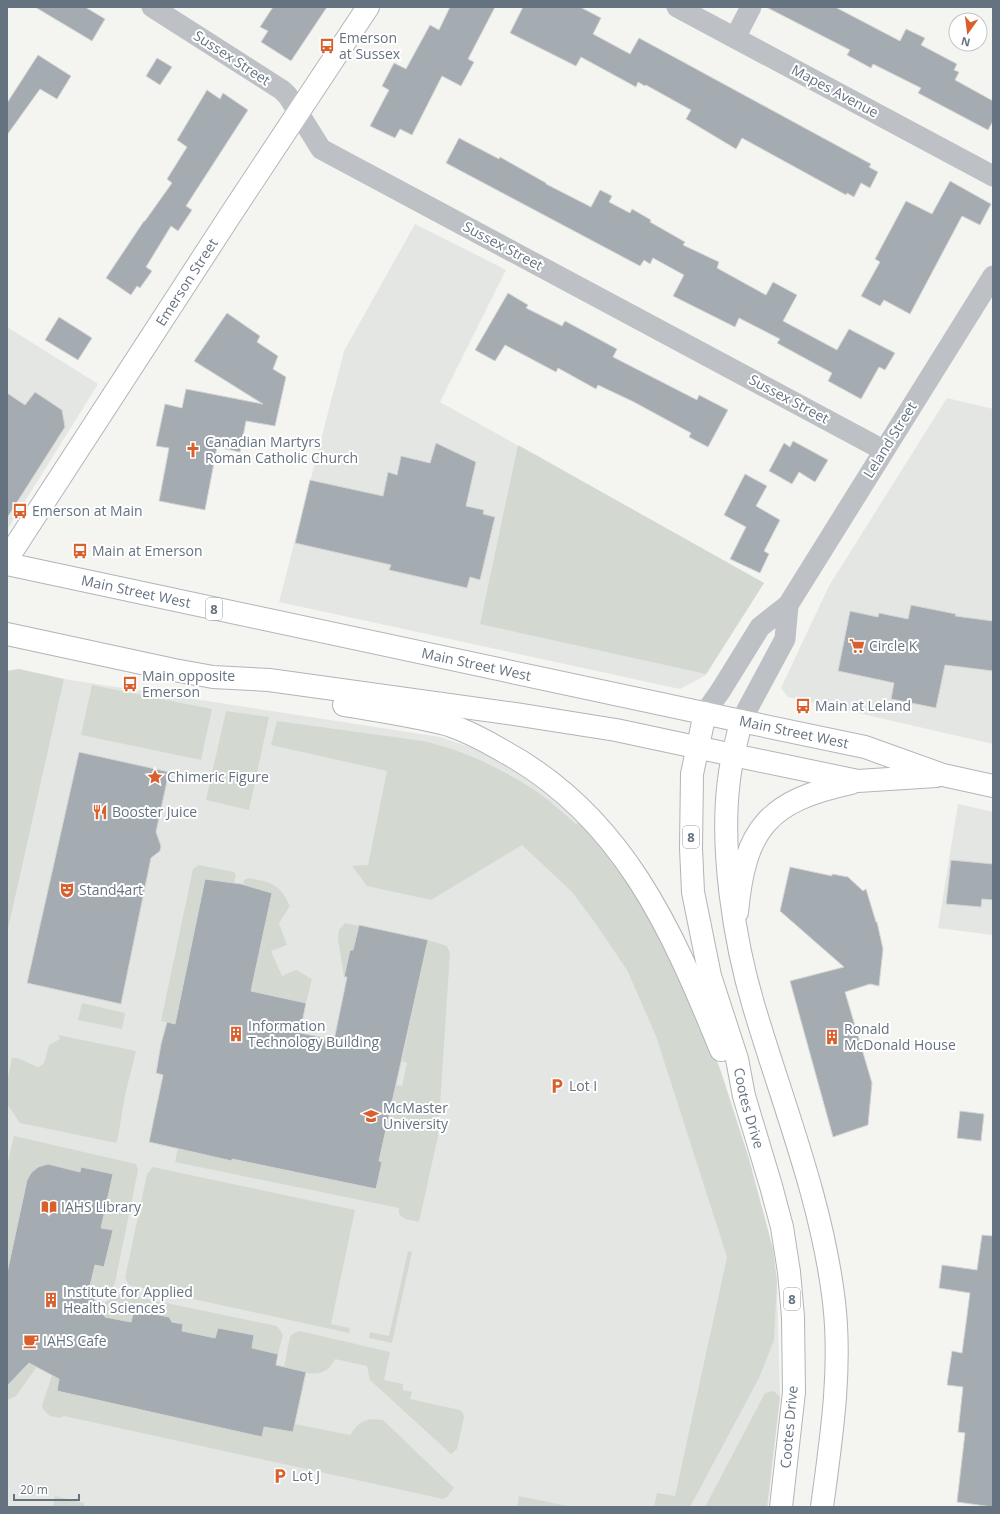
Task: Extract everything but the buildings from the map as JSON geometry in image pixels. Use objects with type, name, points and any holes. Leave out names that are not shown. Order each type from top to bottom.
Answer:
[{"type":"main road","name":"Emerson Street","points":[[7,559],[368,7]]},
{"type":"main road","name":"Main Street West","points":[[7,564],[866,747],[943,775],[993,786]]},
{"type":"main road","name":"Main Street West","points":[[7,634],[125,660],[213,676],[268,680],[515,714],[616,730],[858,781],[943,775]]},
{"type":"main road","points":[[213,676],[267,693],[403,715],[449,726],[486,741],[526,763],[549,779],[571,798],[605,832],[623,854],[644,886],[693,986],[726,1063],[744,1096]]},
{"type":"main road","name":"Cootes Drive","points":[[705,713],[692,774],[690,848],[694,892],[710,976],[737,1059],[744,1096],[773,1193],[782,1227],[789,1272],[793,1317],[794,1392],[781,1507]]},
{"type":"main road","points":[[741,721],[729,781],[727,819],[731,886],[736,925],[753,1006],[804,1164],[824,1242],[834,1303],[836,1372],[831,1441],[822,1507]]},
{"type":"main road","points":[[736,925],[739,890],[746,856],[752,842],[765,824],[774,815],[805,796],[821,790],[858,781]]},
{"type":"street","name":"Sussex Street","points":[[152,7],[282,90],[288,96],[321,148],[883,450]]},
{"type":"street","name":"Mapes Avenue","points":[[676,7],[993,176]]},
{"type":"street","points":[[734,38],[751,7]]},
{"type":"street","name":"Leland Street","points":[[705,713],[760,627],[788,605],[883,450],[993,276]]},
{"type":"street","name":"Leland Street","points":[[741,721],[785,639],[788,605]]},
{"type":"shaded area","points":[[415,224],[506,270],[440,402],[764,583],[706,675],[680,689],[279,602],[344,351]]},
{"type":"shaded area","points":[[7,327],[98,384],[7,530]]},
{"type":"shaded area","points":[[947,398],[993,409],[993,744],[788,697],[781,688],[829,586]]},
{"type":"shaded area","points":[[518,445],[764,583],[706,674],[480,624]]},
{"type":"shaded area","name":"McMaster University","points":[[19,669],[64,679],[440,737],[470,747],[511,767],[547,791],[581,820],[721,1072],[749,1159],[773,1249],[777,1281],[780,1397],[768,1507],[7,1507],[7,671]]},
{"type":"shaded area","points":[[19,669],[64,679],[7,933],[7,671]]},
{"type":"shaded area","points":[[92,685],[212,709],[201,760],[81,735]]},
{"type":"shaded area","points":[[226,711],[269,717],[249,810],[206,800]]},
{"type":"shaded area","points":[[277,721],[423,741],[469,755],[527,785],[576,824],[581,820],[633,883],[705,1028],[721,1072],[749,1159],[773,1249],[777,1281],[774,1340],[759,1378],[690,1507],[654,1507],[657,1493],[675,1496],[727,1257],[656,1036],[627,970],[572,892],[522,845],[431,900],[367,886],[352,866],[368,865],[387,771],[271,745]]},
{"type":"shaded area","points":[[958,804],[993,812],[993,935],[938,928]]},
{"type":"shaded area","points":[[199,865],[234,872],[236,875],[234,883],[205,879],[175,1024],[161,1021],[193,869]]},
{"type":"shaded area","points":[[249,878],[274,885],[282,893],[290,906],[279,923],[287,945],[271,951],[282,976],[296,970],[312,979],[306,1003],[251,991],[272,893],[243,885],[244,880]]},
{"type":"shaded area","points":[[345,923],[359,926],[353,950],[350,950],[344,977],[338,939],[339,930]]},
{"type":"shaded area","points":[[428,940],[447,946],[450,953],[438,1136],[419,1222],[405,1219],[399,1214],[399,1208],[175,1162],[178,1148],[210,1156],[212,1149],[220,1159],[232,1161],[232,1159],[376,1189],[381,1163],[374,1161],[381,1152],[396,1085],[402,1086],[407,1063],[402,1061]]},
{"type":"shaded area","points":[[82,1003],[125,1013],[122,1029],[78,1020]]},
{"type":"shaded area","points":[[58,1035],[136,1051],[125,1095],[117,1143],[20,1123],[7,1104],[7,1081],[12,1058],[19,1059],[39,1067],[44,1063],[49,1045],[60,1039]]},
{"type":"shaded area","points":[[14,1136],[136,1164],[138,1170],[115,1283],[112,1288],[101,1296],[95,1294],[92,1296],[88,1292],[95,1265],[104,1267],[112,1230],[101,1228],[80,1172],[38,1167],[31,1173],[27,1180],[7,1273],[7,1167]]},
{"type":"shaded area","points":[[153,1167],[355,1210],[331,1324],[350,1328],[349,1333],[129,1285],[125,1278],[147,1174]]},
{"type":"shaded area","points":[[408,1251],[412,1252],[392,1343],[369,1338],[370,1332],[389,1336]]},
{"type":"shaded area","points":[[119,1295],[128,1295],[277,1326],[283,1335],[278,1354],[252,1348],[254,1335],[218,1328],[215,1338],[182,1331],[183,1324],[134,1310],[131,1322],[105,1317],[100,1309],[104,1307],[105,1302]]},
{"type":"shaded area","points":[[300,1331],[390,1352],[384,1380],[403,1384],[403,1390],[412,1392],[410,1399],[460,1410],[463,1413],[464,1417],[457,1449],[451,1454],[370,1380],[367,1366],[335,1359],[325,1371],[313,1374],[284,1367],[290,1337],[294,1333]]},
{"type":"shaded area","points":[[30,1362],[36,1368],[16,1396],[7,1400],[7,1385]]},
{"type":"shaded area","points":[[52,1376],[59,1378],[57,1391],[261,1437],[264,1427],[293,1432],[295,1424],[350,1435],[360,1423],[364,1421],[372,1419],[383,1420],[454,1488],[447,1497],[443,1499],[64,1416],[60,1418],[50,1416],[43,1409],[42,1405]]},
{"type":"shaded area","points":[[774,1391],[780,1397],[767,1507],[705,1507],[765,1393]]},
{"type":"shaded area","points":[[55,1496],[84,1503],[84,1507],[53,1507]]},
{"type":"shaded area","points":[[519,1496],[572,1507],[517,1507]]},
{"type":"place","name":"Emerson at Sussex","points":[[327,46]]},
{"type":"place","name":"Canadian Martyrs Roman Catholic Church","points":[[193,450]]},
{"type":"place","name":"Emerson at Main","points":[[20,511]]},
{"type":"place","name":"Main at Emerson","points":[[80,551]]},
{"type":"place","name":"Circle K","points":[[857,646]]},
{"type":"place","name":"Main opposite Emerson","points":[[130,684]]},
{"type":"place","name":"Main at Leland","points":[[803,706]]},
{"type":"place","name":"Chimeric Figure","points":[[155,777]]},
{"type":"place","name":"Booster Juice","points":[[100,812]]},
{"type":"place","name":"Stand4art","points":[[67,890]]},
{"type":"place","name":"Information Technology Building","points":[[236,1034]]},
{"type":"place","name":"Ronald McDonald House","points":[[832,1037]]},
{"type":"place","name":"Lot I","points":[[557,1086]]},
{"type":"place","name":"McMaster University","points":[[371,1116]]},
{"type":"place","name":"IAHS Library","points":[[49,1207]]},
{"type":"place","name":"Institute for Applied Health Sciences","points":[[51,1300]]},
{"type":"place","name":"IAHS Cafe","points":[[31,1341]]},
{"type":"place","name":"Lot J","points":[[280,1476]]}]
